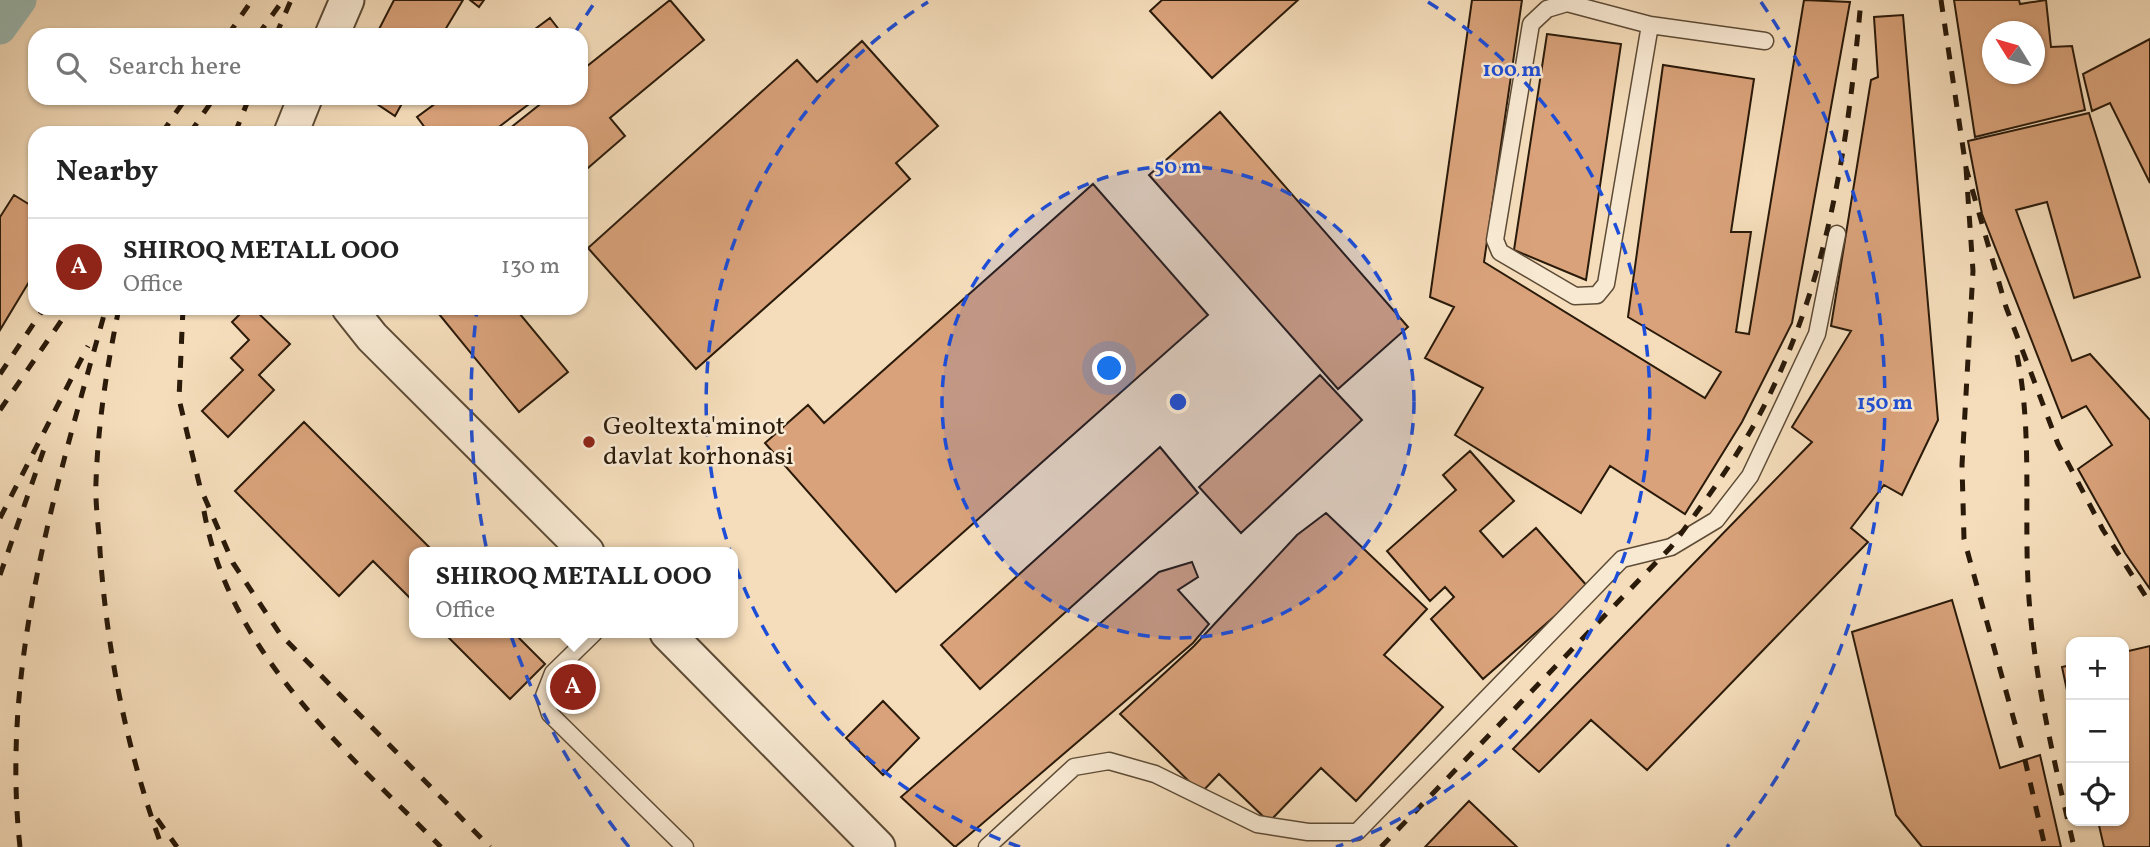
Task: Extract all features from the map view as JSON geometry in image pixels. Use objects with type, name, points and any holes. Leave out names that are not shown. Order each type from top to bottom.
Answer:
[{"type":"street","points":[[335,28],[347,0]]},
{"type":"street","points":[[294,126],[302,105]]},
{"type":"street","points":[[354,315],[372,337],[582,547]]},
{"type":"street","points":[[672,638],[878,847]]},
{"type":"lane","points":[[1650,24],[1606,284],[1597,295],[1575,296],[1500,252],[1495,240],[1531,24],[1547,9],[1567,2],[1650,24],[1765,41]]},
{"type":"lane","points":[[987,847],[1074,767],[1109,761],[1155,774],[1257,824],[1308,832],[1357,832],[1622,559],[1671,547],[1716,520],[1750,476],[1817,334],[1838,233]]},
{"type":"lane","points":[[589,638],[553,673],[544,696],[550,714],[685,847]]},
{"type":"building","points":[[394,0],[463,0],[446,28],[380,28]]},
{"type":"building","points":[[470,0],[484,0],[479,7]]},
{"type":"building","points":[[670,0],[704,40],[610,118],[625,136],[588,168],[588,126],[513,126],[539,105],[588,105],[588,65]]},
{"type":"building","points":[[1162,0],[1298,0],[1212,78],[1150,11]]},
{"type":"building","points":[[1472,0],[1522,0],[1484,262],[1705,398],[1721,372],[1628,317],[1663,65],[1754,79],[1731,232],[1751,232],[1736,332],[1749,334],[1804,0],[1850,2],[1792,323],[1742,422],[1685,514],[1610,466],[1581,513],[1455,435],[1483,388],[1425,358],[1454,307],[1430,297]]},
{"type":"building","points":[[1954,0],[2019,0],[2020,4],[2046,0],[2051,47],[2072,46],[2085,110],[1975,137]]},
{"type":"building","points":[[1903,15],[1938,420],[1902,495],[1884,485],[1851,528],[1868,542],[1647,770],[1591,720],[1539,772],[1513,749],[1812,442],[1792,427],[1851,331],[1831,326],[1871,80],[1878,77],[1874,17]]},
{"type":"building","points":[[550,18],[558,28],[536,28]]},
{"type":"building","points":[[1547,34],[1621,44],[1586,280],[1514,250]]},
{"type":"building","points":[[2150,39],[2150,183],[2110,103],[2092,111],[2083,74]]},
{"type":"building","points":[[862,41],[938,126],[896,163],[910,179],[696,369],[588,248],[797,60],[817,82]]},
{"type":"building","points":[[378,105],[401,105],[395,116]]},
{"type":"building","points":[[433,105],[528,105],[500,126],[424,126],[417,117]]},
{"type":"building","points":[[1220,112],[1408,327],[1338,389],[1149,175]]},
{"type":"building","points":[[2089,113],[2140,277],[2074,298],[2047,202],[2016,210],[2072,361],[2090,354],[2150,420],[2150,589],[2125,553],[2078,469],[2112,445],[2086,406],[2062,418],[1982,214],[1968,141]]},
{"type":"building","points":[[1093,184],[1208,315],[896,592],[765,443],[808,405],[824,423]]},
{"type":"building","points":[[14,195],[28,204],[28,284],[0,330],[0,217]]},
{"type":"building","points":[[239,315],[260,315],[290,344],[259,375],[274,390],[228,437],[202,411],[243,370],[231,358],[249,340],[232,322]]},
{"type":"building","points":[[440,315],[521,315],[568,372],[519,412]]},
{"type":"building","points":[[1320,375],[1362,420],[1241,533],[1199,487]]},
{"type":"building","points":[[304,422],[429,547],[409,547],[409,597],[373,561],[339,596],[235,491]]},
{"type":"building","points":[[1160,447],[1198,493],[980,689],[941,645]]},
{"type":"building","points":[[1470,451],[1514,501],[1480,531],[1503,557],[1536,528],[1588,587],[1483,679],[1431,619],[1454,597],[1445,587],[1430,601],[1387,551],[1456,490],[1443,475]]},
{"type":"building","points":[[1326,513],[1427,609],[1384,655],[1443,707],[1356,801],[1321,768],[1269,822],[1219,774],[1201,793],[1120,714],[1194,646],[1297,535]]},
{"type":"building","points":[[1192,562],[1198,577],[1178,590],[1209,624],[1193,643],[955,847],[901,797],[1159,572]]},
{"type":"building","points":[[1952,600],[2000,768],[2040,755],[2061,847],[1922,847],[1896,815],[1852,632]]},
{"type":"building","points":[[449,638],[519,638],[545,664],[510,699]]},
{"type":"building","points":[[2150,646],[2150,847],[2104,847],[2099,826],[2129,826],[2129,651]]},
{"type":"building","points":[[2066,666],[2066,686],[2062,667]]},
{"type":"building","points":[[883,701],[919,738],[883,775],[846,738]]},
{"type":"building","points":[[1469,801],[1517,847],[1425,847]]},
{"type":"waterway","points":[[0,28],[20,0]]},
{"type":"railway","points":[[233,28],[252,0]]},
{"type":"railway","points":[[263,28],[283,0]]},
{"type":"railway","points":[[279,28],[291,0]]},
{"type":"railway","points":[[1381,847],[1671,547],[1720,480],[1752,428],[1785,361],[1804,311],[1832,210],[1842,159],[1861,0]]},
{"type":"railway","points":[[1941,0],[1966,168],[2006,307],[2058,444],[2103,530],[2150,603]]},
{"type":"railway","points":[[167,126],[181,105]]},
{"type":"railway","points":[[195,126],[209,105]]},
{"type":"railway","points":[[238,126],[246,105]]},
{"type":"railway","points":[[1966,168],[1973,271],[1962,465],[1964,539],[2025,760],[2045,847]]},
{"type":"railway","points":[[0,374],[39,315]]},
{"type":"railway","points":[[0,410],[65,315]]},
{"type":"railway","points":[[20,847],[16,779],[18,711],[25,644],[51,511],[104,315]]},
{"type":"railway","points":[[118,315],[107,373],[96,491],[103,589],[120,701],[139,775],[162,847]]},
{"type":"railway","points":[[183,315],[179,399],[200,487],[233,563],[280,634],[490,847]]},
{"type":"railway","points":[[0,518],[88,346]]},
{"type":"railway","points":[[2017,355],[2025,418],[2028,579],[2033,641],[2048,730],[2074,847]]},
{"type":"railway","points":[[0,575],[44,449]]},
{"type":"railway","points":[[204,511],[217,562],[238,610],[265,654],[330,736],[441,847]]},
{"type":"railway","points":[[157,819],[177,847]]},
{"type":"place","name":"Geoltexta'minot davlat korhonasi","points":[[589,442]]},
{"type":"place","name":"SHIROQ METALL ООО","points":[[573,687]]}]
